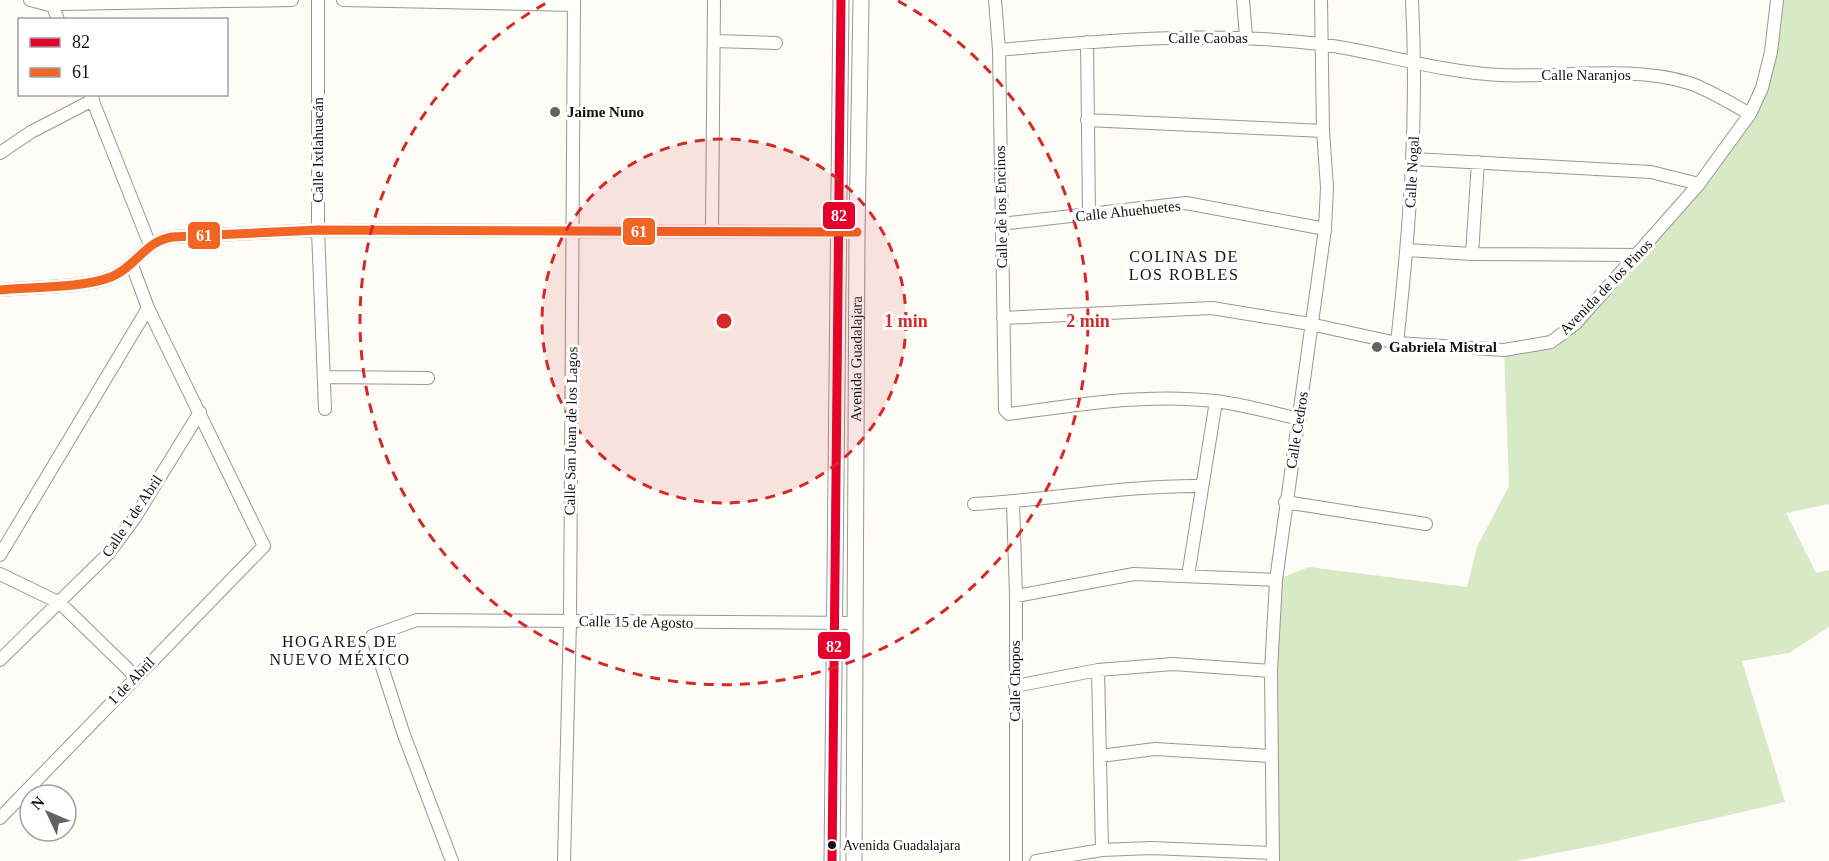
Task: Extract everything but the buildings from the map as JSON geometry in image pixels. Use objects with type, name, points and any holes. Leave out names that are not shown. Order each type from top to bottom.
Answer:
[{"type":"street","points":[[30,0],[53,6],[78,2],[292,0]]},
{"type":"street","name":"Calle Ixtlahuacán","points":[[318,0],[318,230],[325,409]]},
{"type":"street","points":[[343,0],[574,2]]},
{"type":"street","points":[[712,229],[714,0]]},
{"type":"street","name":"Avenida Guadalajara","points":[[832,861],[837,623],[841,0]]},
{"type":"street","name":"Avenida Guadalajara","points":[[854,861],[857,232],[861,0]]},
{"type":"street","name":"Calle de los Encinos","points":[[995,0],[999,50],[1002,318],[1007,413],[1135,398],[1216,401]]},
{"type":"street","points":[[1243,0],[1246,38]]},
{"type":"street","name":"Calle Cedros","points":[[1273,857],[1271,671],[1276,580],[1285,502],[1300,419],[1325,229],[1327,187],[1323,131],[1321,0]]},
{"type":"street","name":"Calle Nogal","points":[[1397,343],[1414,159],[1415,64],[1412,0]]},
{"type":"street","name":"Avenida de los Pinos","points":[[1002,318],[1197,308],[1225,309],[1311,324],[1397,343],[1504,350],[1551,342],[1575,324],[1638,255],[1699,184],[1750,114],[1762,88],[1771,52],[1777,0]]},
{"type":"street","name":"Calle San Juan de los Lagos","points":[[564,861],[570,621],[574,2]]},
{"type":"street","points":[[53,6],[57,18]]},
{"type":"street","name":"Calle Caobas","points":[[999,50],[1088,42],[1206,36],[1322,44],[1415,64]]},
{"type":"street","points":[[714,41],[776,43]]},
{"type":"street","points":[[1088,42],[1089,215]]},
{"type":"street","name":"Calle Naranjos","points":[[1415,64],[1498,75],[1642,75],[1672,78],[1703,88],[1750,114]]},
{"type":"street","points":[[0,153],[91,97],[150,244]]},
{"type":"street","points":[[1087,120],[1323,131]]},
{"type":"street","points":[[1414,159],[1651,172],[1699,184]]},
{"type":"street","points":[[1472,254],[1478,162]]},
{"type":"street","name":"Calle Ahuehuetes","points":[[1001,224],[1186,203],[1325,229]]},
{"type":"street","points":[[0,290],[103,280],[132,265],[150,244],[172,237],[318,230],[712,229],[857,232]]},
{"type":"street","points":[[1407,250],[1472,254],[1638,255]]},
{"type":"street","points":[[132,265],[148,308],[200,412]]},
{"type":"street","points":[[0,555],[148,308]]},
{"type":"street","points":[[838,372],[856,374]]},
{"type":"street","points":[[324,377],[428,378]]},
{"type":"street","points":[[1188,576],[1216,401],[1300,419]]},
{"type":"street","name":"1 de Abril","points":[[0,818],[135,676],[264,546],[200,412]]},
{"type":"street","name":"Calle 1 de Abril","points":[[0,660],[60,603],[121,539],[200,412]]},
{"type":"street","points":[[974,504],[1166,486],[1202,486]]},
{"type":"street","points":[[838,498],[856,498]]},
{"type":"street","name":"Calle Chopos","points":[[1013,502],[1016,596],[1014,686],[1016,861]]},
{"type":"street","points":[[1285,502],[1426,524]]},
{"type":"street","points":[[0,574],[60,603],[135,676]]},
{"type":"street","points":[[1016,596],[1134,574],[1276,580]]},
{"type":"street","name":"Calle 15 de Agosto","points":[[452,861],[404,735],[372,636],[417,620],[856,623]]},
{"type":"street","points":[[1014,686],[1098,670],[1173,664],[1271,671]]},
{"type":"street","points":[[1098,670],[1102,850]]},
{"type":"street","points":[[834,749],[855,750]]},
{"type":"street","points":[[1100,756],[1155,749],[1271,756]]},
{"type":"street","points":[[1036,861],[1102,850],[1174,848],[1273,857]]},
{"type":"green space","points":[[1776,0],[1829,0],[1829,504],[1786,513],[1816,573],[1829,570],[1829,627],[1789,653],[1742,661],[1785,802],[1608,843],[1515,861],[1273,861],[1276,580],[1309,567],[1467,587],[1477,547],[1509,486],[1504,350],[1558,338],[1699,184],[1762,88]]},
{"type":"transit line","name":"82","points":[[832,861],[841,0]]},
{"type":"transit line","name":"61","points":[[0,290],[99,281],[120,273],[147,249],[163,239],[172,237],[318,230],[857,232]]},
{"type":"place","name":"Jaime Nuno","points":[[555,112]]},
{"type":"place","name":"Gabriela Mistral","points":[[1377,347]]},
{"type":"place","name":"Avenida Guadalajara","points":[[832,845]]},
{"type":"district","name":"COLINAS DE LOS ROBLES","points":[[1184,265]]},
{"type":"district","name":"HOGARES DE NUEVO MÉXICO","points":[[340,650]]}]
